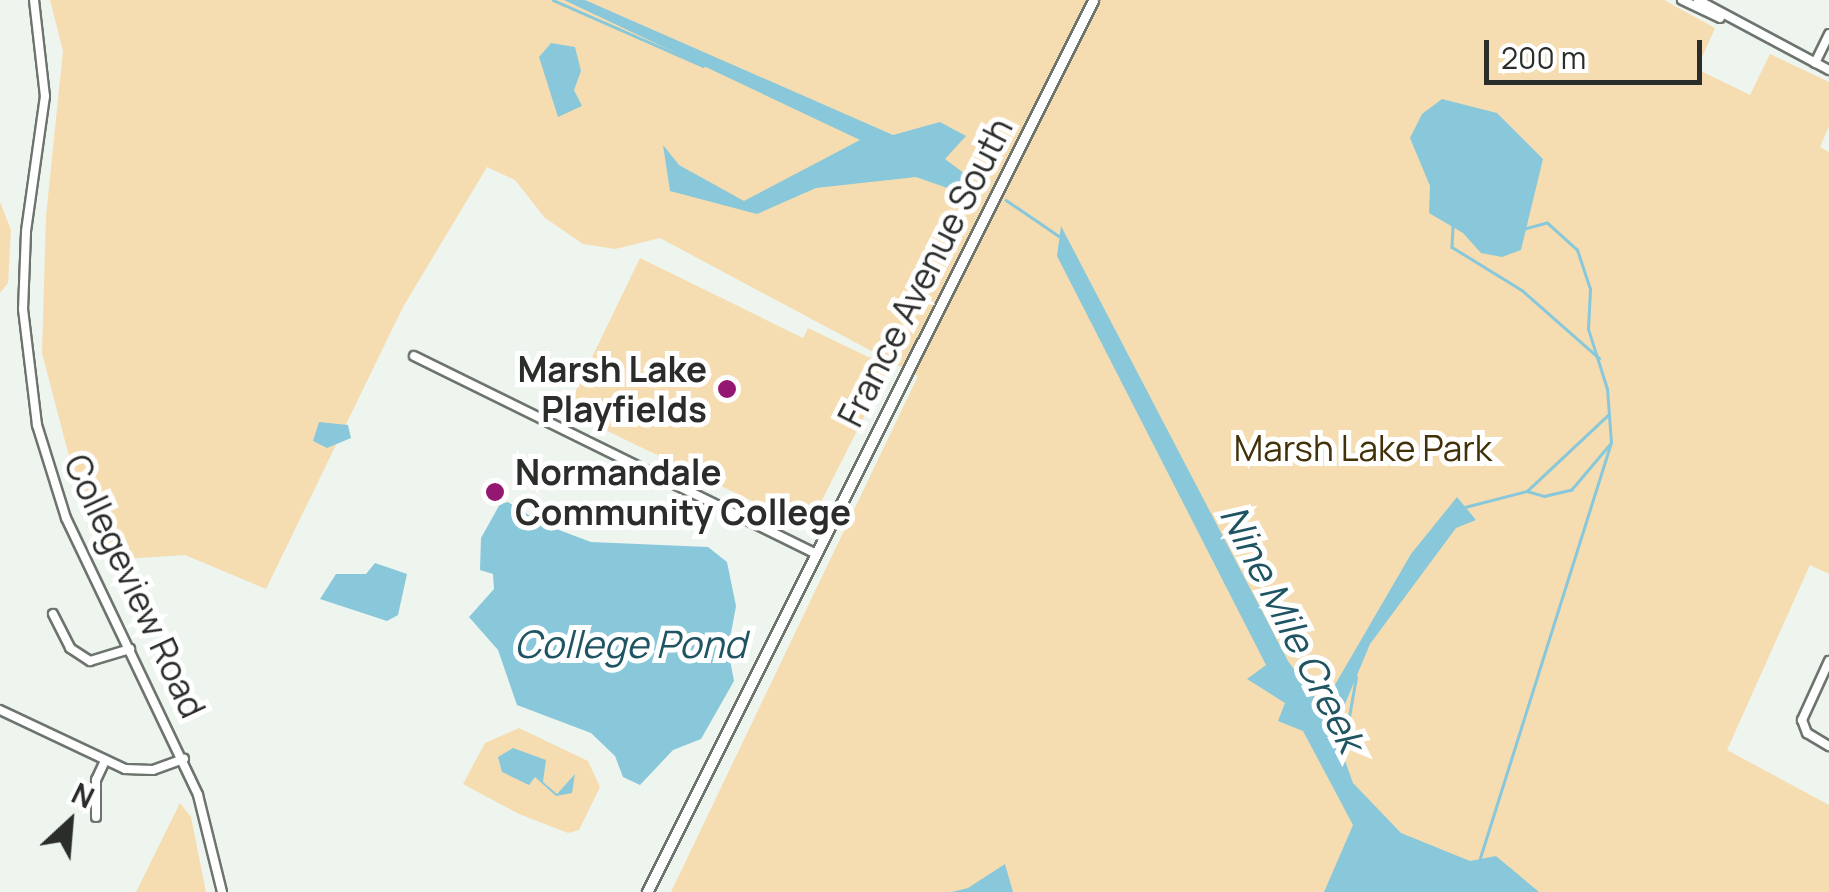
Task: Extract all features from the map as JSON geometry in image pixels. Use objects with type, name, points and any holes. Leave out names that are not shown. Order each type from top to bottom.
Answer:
[{"type":"main road","name":"France Avenue South","points":[[647,892],[1093,0]]},
{"type":"street","name":"Collegeview Road","points":[[34,0],[44,96],[23,270],[30,387],[50,478],[184,759],[222,892]]},
{"type":"street","points":[[1682,0],[1829,70]]},
{"type":"street","points":[[1698,0],[1729,20]]},
{"type":"street","points":[[1814,63],[1829,34]]},
{"type":"street","points":[[414,356],[815,552]]},
{"type":"street","points":[[53,614],[70,648],[90,660],[130,649]]},
{"type":"street","points":[[1829,661],[1803,727],[1829,746]]},
{"type":"street","points":[[0,710],[105,761],[140,771],[184,759]]},
{"type":"street","points":[[96,816],[94,792],[105,761]]},
{"type":"green space","name":"Marsh Lake Park","points":[[50,0],[1664,0],[1715,28],[1697,69],[1750,95],[1770,54],[1829,82],[1829,126],[1820,147],[1829,152],[1829,574],[1810,565],[1727,750],[1829,805],[1829,892],[671,892],[918,376],[660,238],[615,249],[583,244],[545,218],[515,180],[487,167],[403,307],[266,589],[185,555],[108,560],[88,529],[42,353],[46,216],[63,51]]},
{"type":"green space","points":[[0,202],[11,230],[8,283],[0,293]]},
{"type":"green space","name":"Marsh Lake Playfields","points":[[640,258],[803,338],[808,328],[889,367],[808,528],[566,411]]},
{"type":"green space","points":[[519,728],[588,761],[600,787],[579,830],[568,833],[519,814],[463,784],[485,743]]},
{"type":"green space","points":[[180,803],[191,817],[206,892],[136,892]]},
{"type":"water","points":[[564,0],[585,0],[893,135],[940,122],[966,136],[945,159],[965,174],[956,191],[916,177],[816,188],[757,214],[670,191],[663,145],[679,165],[744,201],[860,140]]},
{"type":"water","points":[[551,43],[575,47],[581,71],[574,90],[582,106],[558,117],[539,57]]},
{"type":"water","points":[[1442,99],[1497,113],[1543,159],[1521,250],[1502,257],[1481,253],[1463,233],[1429,213],[1430,186],[1410,138],[1422,114]]},
{"type":"water","points":[[1061,226],[1288,661],[1322,707],[1411,554],[1457,497],[1476,520],[1456,528],[1370,644],[1345,704],[1338,741],[1353,783],[1401,833],[1470,861],[1496,856],[1539,892],[1324,892],[1353,825],[1303,731],[1278,721],[1285,703],[1247,679],[1266,665],[1057,256]]},
{"type":"water","points":[[319,422],[348,425],[351,438],[327,448],[313,441]]},
{"type":"water","name":"College Pond","points":[[508,502],[543,524],[591,542],[708,547],[727,562],[736,606],[728,649],[734,681],[701,739],[673,750],[640,785],[623,777],[615,756],[591,733],[517,705],[498,650],[469,617],[494,589],[493,574],[480,570],[481,538],[500,504]]},
{"type":"water","points":[[375,563],[407,574],[398,615],[387,621],[320,599],[336,574],[366,574]]},
{"type":"water","points":[[513,748],[546,760],[543,782],[557,794],[575,774],[572,793],[556,796],[535,777],[529,785],[502,772],[498,757]]},
{"type":"water","points":[[1005,864],[1013,892],[952,892],[968,888]]},
{"type":"waterway","name":"Nine Mile Creek","points":[[553,0],[703,66]]},
{"type":"waterway","name":"Nine Mile Creek","points":[[962,179],[983,189]]},
{"type":"waterway","name":"Nine Mile Creek","points":[[1006,200],[1059,236]]},
{"type":"waterway","points":[[1480,858],[1611,443],[1607,389],[1588,329],[1590,289],[1577,250],[1547,223],[1525,229]]},
{"type":"waterway","points":[[1453,227],[1452,247],[1522,290],[1599,358]]},
{"type":"waterway","points":[[1465,507],[1527,491],[1608,415]]},
{"type":"waterway","points":[[1527,491],[1544,496],[1571,490],[1610,444]]},
{"type":"waterway","points":[[1342,757],[1356,677]]},
{"type":"place","name":"Marsh Lake Playfields","points":[[727,389]]},
{"type":"place","name":"Normandale Community College","points":[[495,492]]}]
